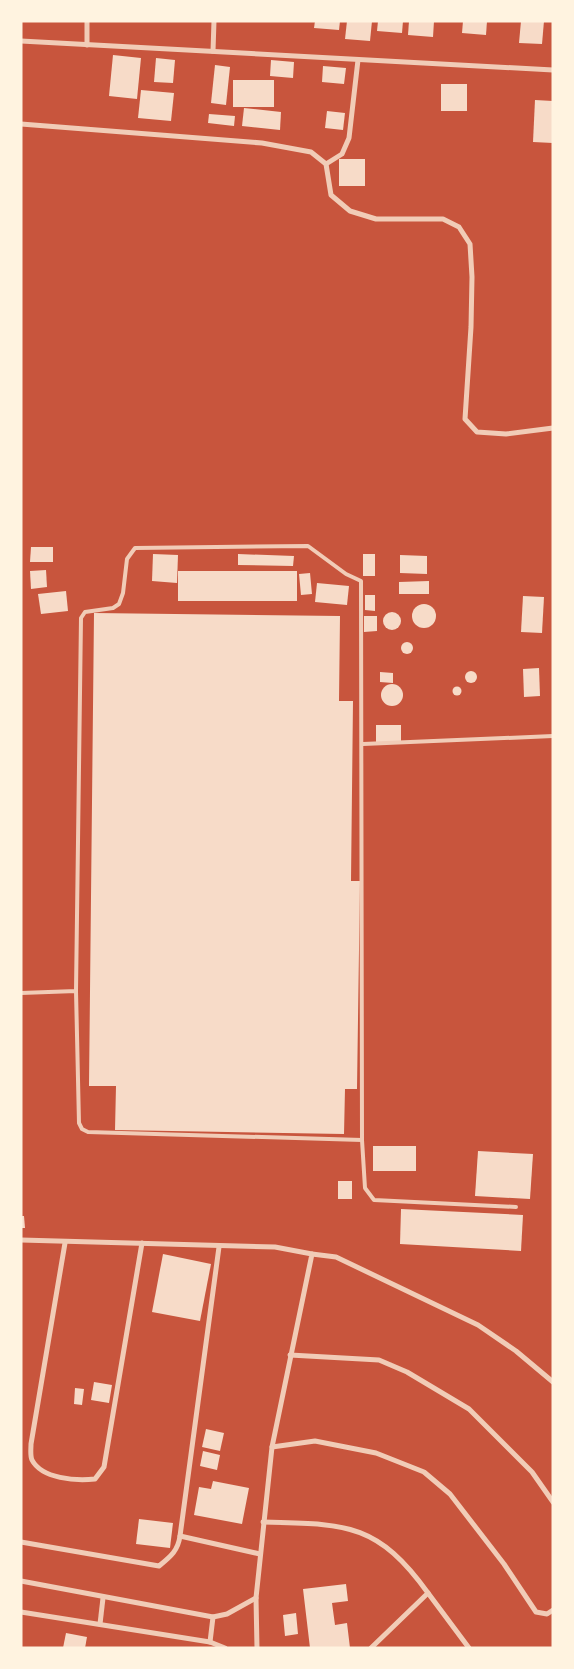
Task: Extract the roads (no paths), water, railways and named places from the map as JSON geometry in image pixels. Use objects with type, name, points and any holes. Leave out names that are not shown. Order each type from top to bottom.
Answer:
[{"type":"street","points":[[87,21],[87,45]]},
{"type":"street","points":[[213,51],[214,21]]},
{"type":"street","points":[[21,41],[553,70]]},
{"type":"street","points":[[326,164],[342,154],[349,138],[358,60]]},
{"type":"street","points":[[21,124],[262,143],[312,152],[326,164],[330,195],[350,211],[376,219],[443,219],[459,228],[470,244],[472,277],[466,419],[477,432],[506,434],[553,428]]},
{"type":"street","points":[[21,1240],[65,1243],[275,1247],[336,1257],[478,1325],[516,1351],[553,1382]]},
{"type":"street","points":[[65,1243],[31,1444],[31,1459],[37,1466],[58,1477],[85,1480],[95,1479],[104,1467],[142,1243]]},
{"type":"street","points":[[21,1542],[159,1566],[174,1553],[180,1536],[219,1247]]},
{"type":"street","points":[[257,1648],[256,1598],[272,1447],[312,1254]]},
{"type":"street","points":[[290,1355],[379,1360],[407,1372],[470,1409],[532,1472],[553,1502]]},
{"type":"street","points":[[272,1447],[315,1441],[376,1453],[424,1472],[450,1494],[504,1564],[536,1612],[547,1614],[553,1610]]},
{"type":"street","points":[[263,1522],[322,1523],[357,1530],[388,1548],[410,1568],[469,1648]]},
{"type":"street","points":[[180,1536],[260,1554]]},
{"type":"street","points":[[21,1581],[103,1598],[213,1617],[227,1614],[256,1598]]},
{"type":"street","points":[[371,1648],[428,1593]]},
{"type":"street","points":[[100,1624],[103,1598]]},
{"type":"street","points":[[21,1612],[210,1642],[225,1648]]},
{"type":"street","points":[[210,1642],[213,1617]]},
{"type":"lane","points":[[362,1140],[88,1132],[82,1130],[79,1123],[76,991],[81,618],[85,612],[113,608],[119,604],[123,593],[128,559],[135,548],[308,546],[346,574],[361,581],[363,744],[362,1140],[365,1188],[374,1200],[516,1207]]},
{"type":"lane","points":[[363,744],[553,736]]},
{"type":"lane","points":[[21,993],[76,991]]}]
